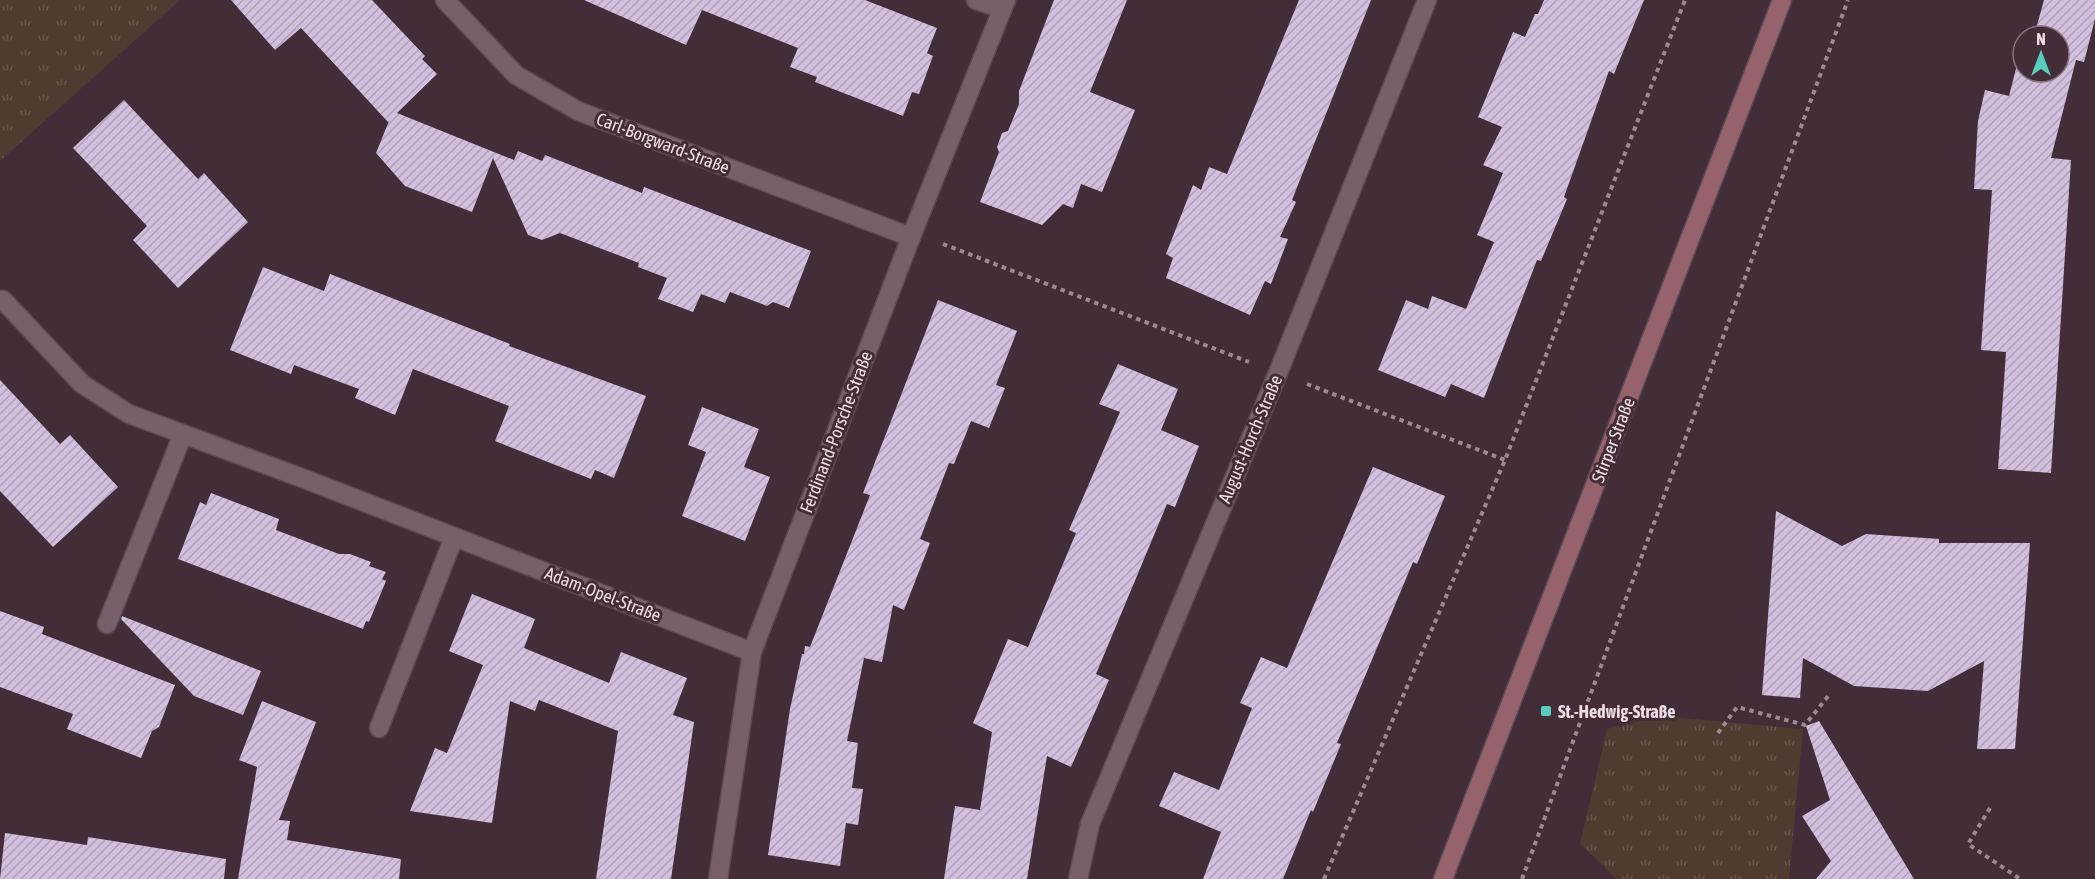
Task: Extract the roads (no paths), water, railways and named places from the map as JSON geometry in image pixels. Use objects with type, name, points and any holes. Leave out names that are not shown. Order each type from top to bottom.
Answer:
[{"type":"main road","name":"Stirper Straße","points":[[1443,879],[1782,0]]},
{"type":"street","name":"Carl-Borgward-Straße","points":[[445,0],[516,75],[578,111],[911,237]]},
{"type":"street","points":[[976,0],[1004,5]]},
{"type":"street","name":"August-Horch-Straße","points":[[1078,879],[1090,824],[1278,373],[1427,0]]},
{"type":"street","name":"Ferdinand-Porsche-Straße","points":[[718,879],[752,652],[911,237],[1004,5]]},
{"type":"street","name":"Adam-Opel-Straße","points":[[0,300],[3,300],[82,384],[129,414],[752,652]]},
{"type":"street","points":[[107,624],[183,434]]},
{"type":"street","points":[[380,728],[454,537]]},
{"type":"place","name":"St.-Hedwig-Straße","points":[[1546,711]]}]
